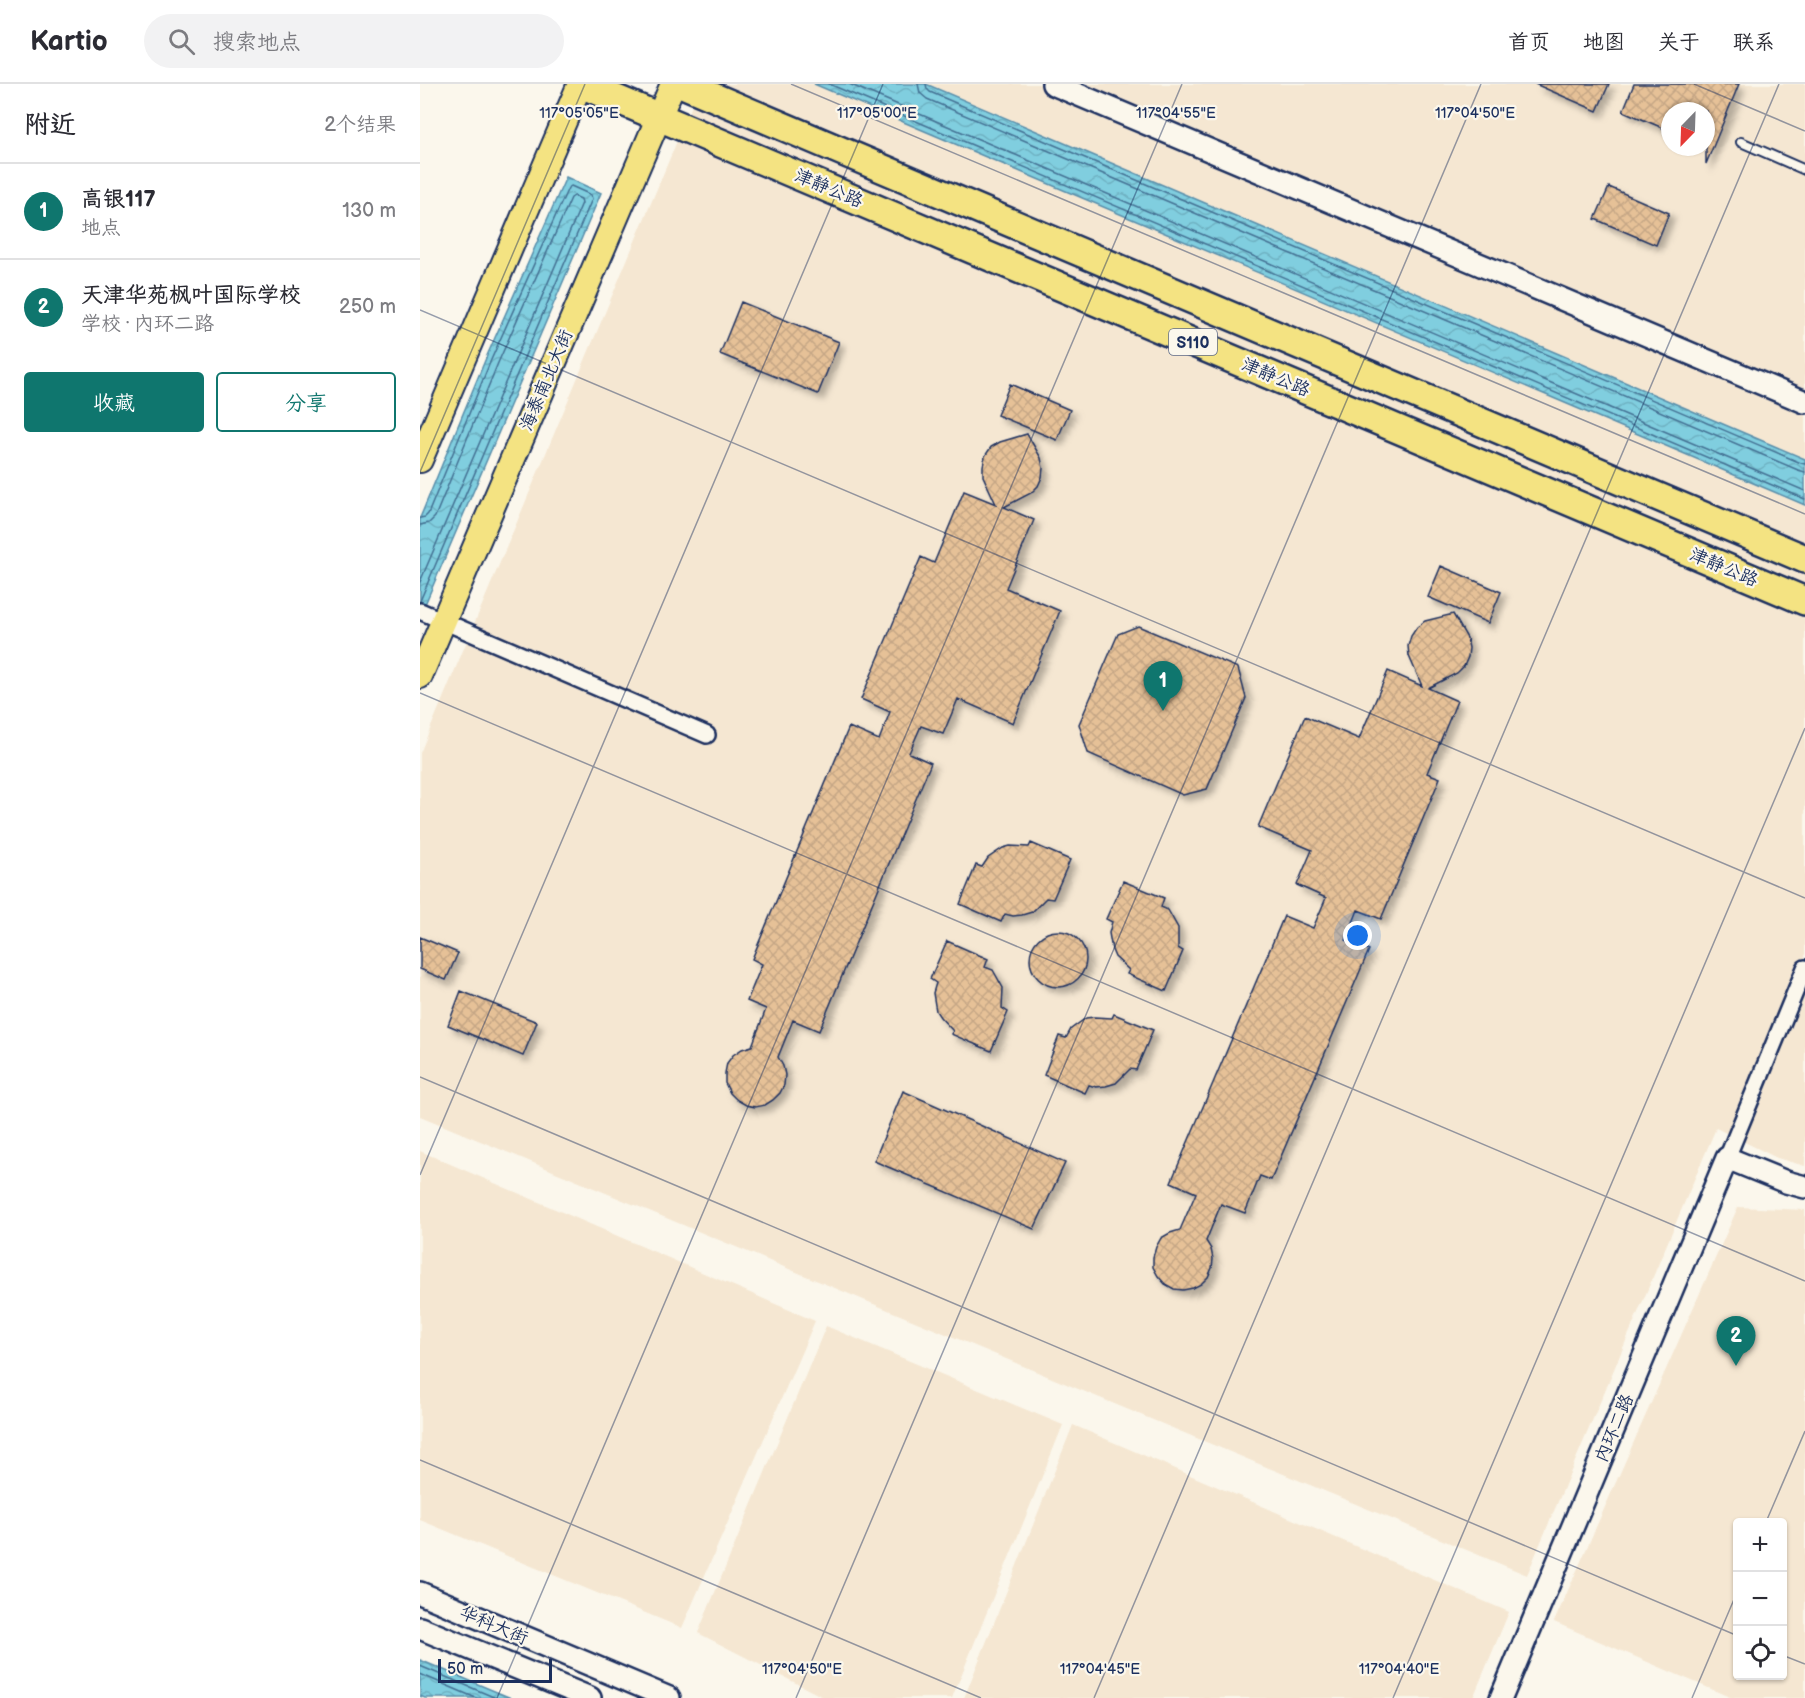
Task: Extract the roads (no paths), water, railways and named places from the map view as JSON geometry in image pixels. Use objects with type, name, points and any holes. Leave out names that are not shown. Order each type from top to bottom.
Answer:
[{"type":"highway","name":"津静公路","points":[[580,84],[1805,601]]},
{"type":"highway","name":"S110","points":[[683,84],[1805,559]]},
{"type":"main road","points":[[420,460],[580,84]]},
{"type":"main road","name":"海泰南北大街","points":[[420,676],[431,616],[673,84]]},
{"type":"main road","points":[[1053,84],[1805,402]]},
{"type":"main road","points":[[1727,1158],[1786,1182],[1805,1187]]},
{"type":"main road","name":"内环二路","points":[[1501,1698],[1727,1158]]},
{"type":"main road","name":"华科大街","points":[[420,1593],[668,1698]]},
{"type":"main road","name":"华科大街","points":[[420,1628],[590,1698]]},
{"type":"street","points":[[431,616],[707,735]]},
{"type":"street","points":[[1727,1158],[1805,968]]},
{"type":"lane","points":[[1741,142],[1805,170]]},
{"type":"water","points":[[814,84],[926,84],[1805,459],[1805,505]]},
{"type":"water","points":[[566,177],[601,193],[420,616],[420,518],[486,358]]},
{"type":"water","points":[[420,1660],[511,1698],[425,1698],[420,1696]]},
{"type":"place","name":"高银117","points":[[1163,711]]},
{"type":"place","name":"天津华苑枫叶国际学校","points":[[1736,1366]]}]
